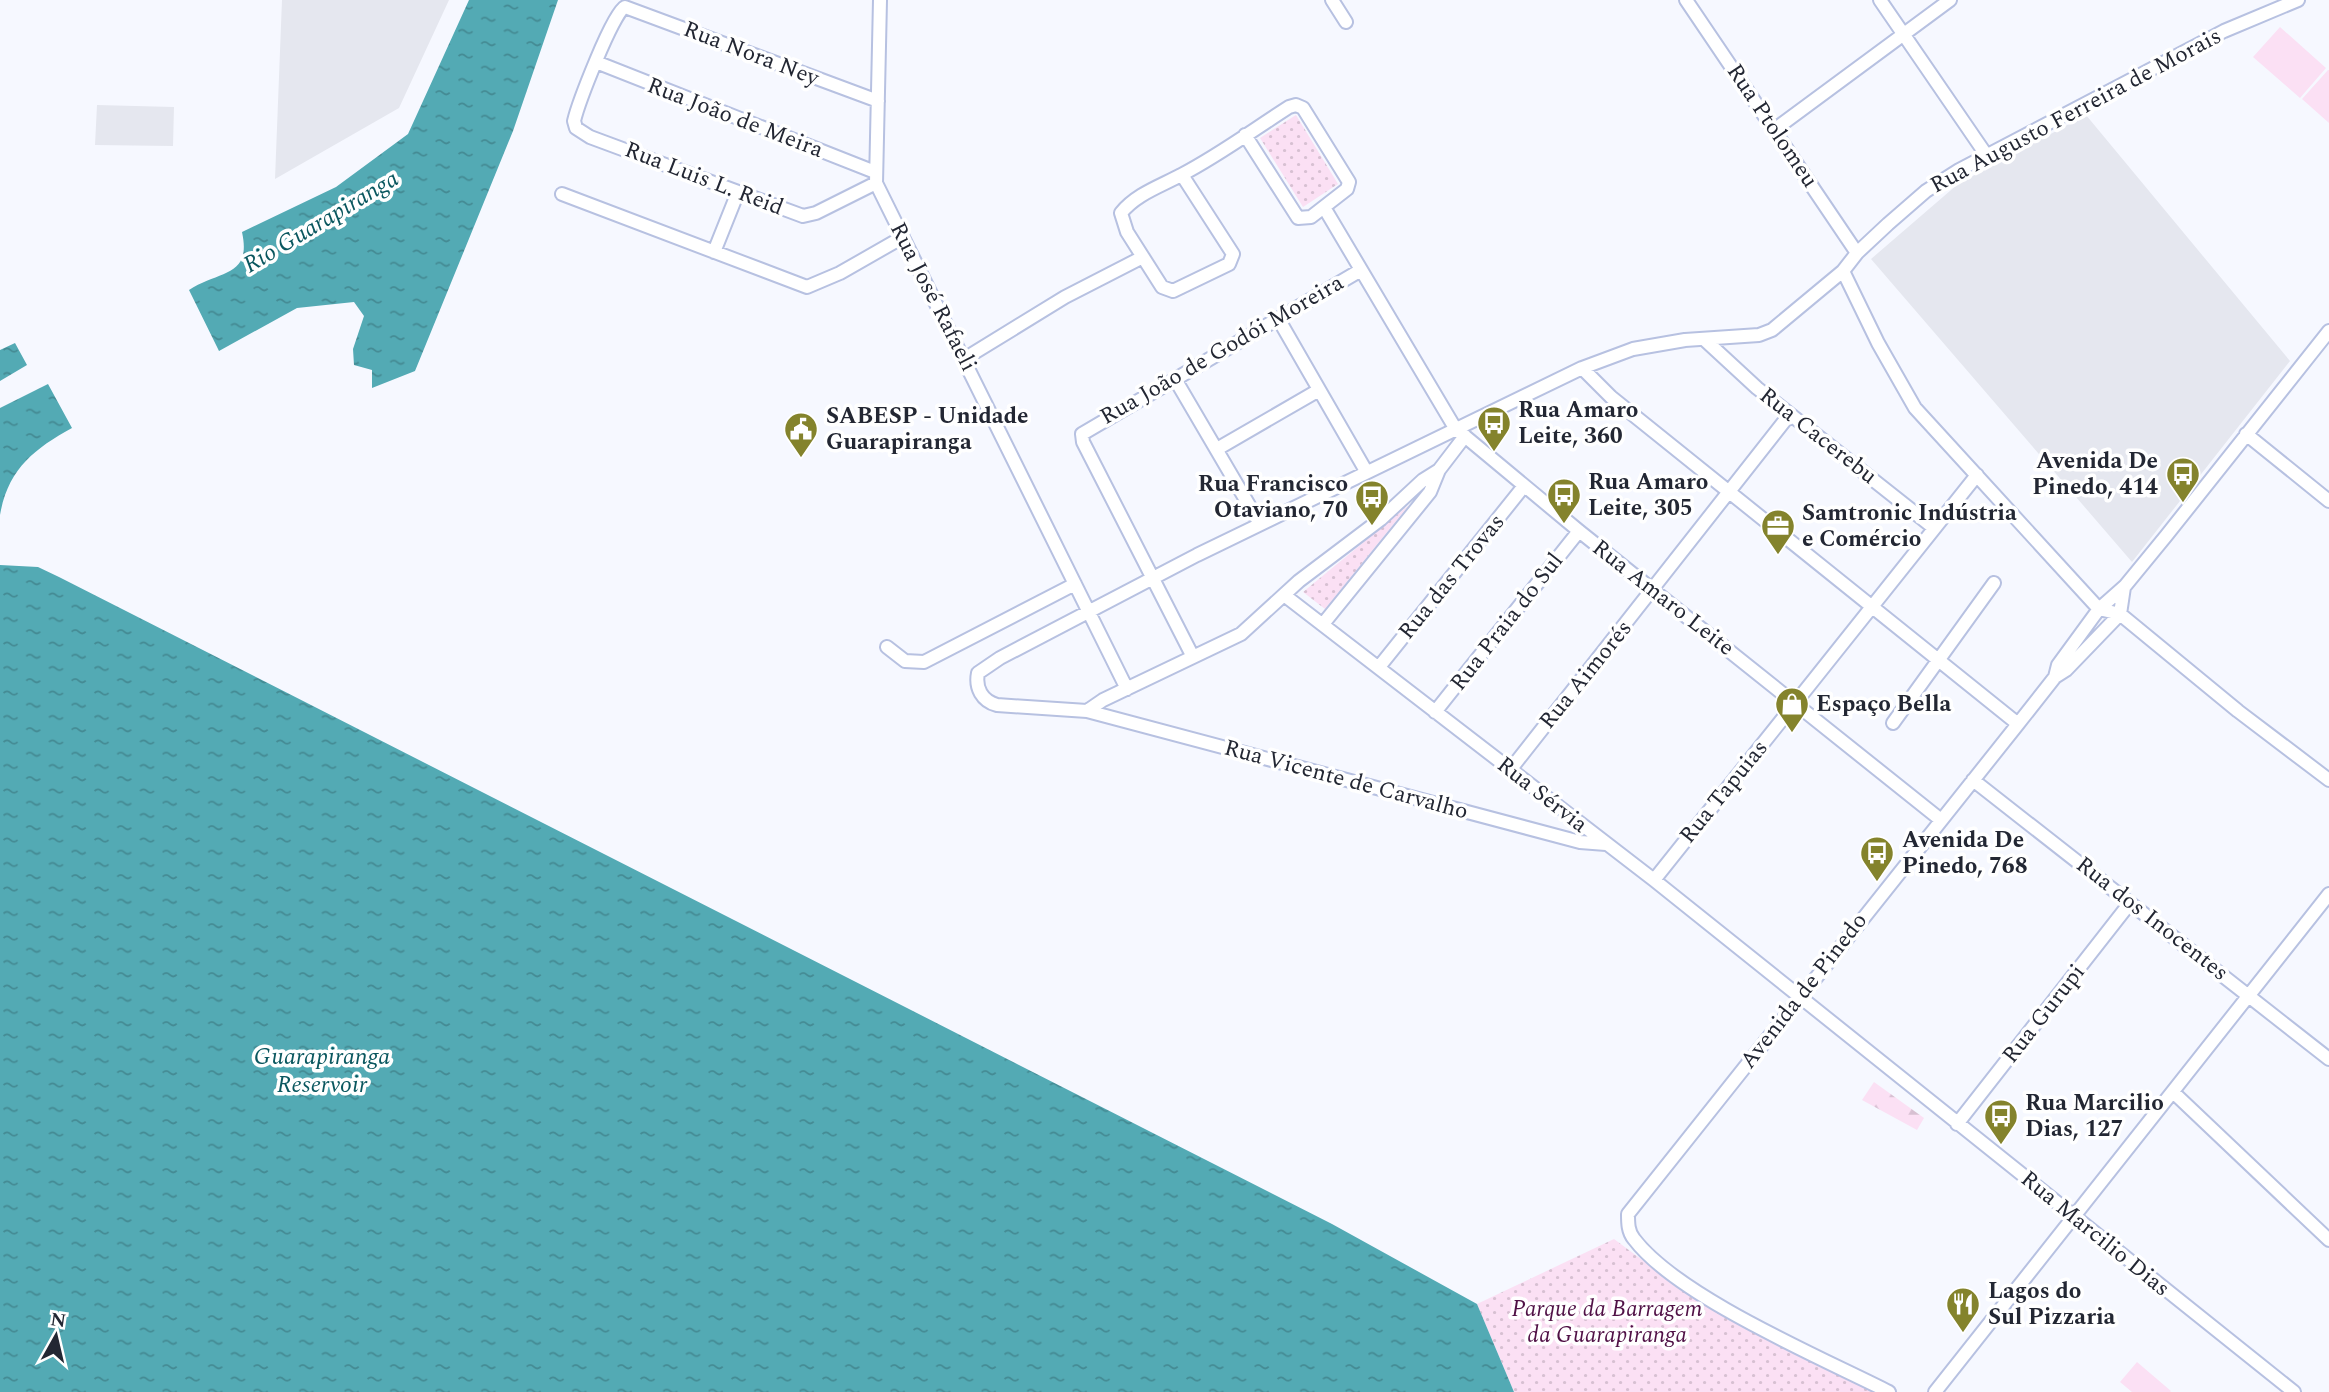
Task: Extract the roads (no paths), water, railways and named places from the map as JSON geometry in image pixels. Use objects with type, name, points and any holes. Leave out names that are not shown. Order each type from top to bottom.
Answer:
[{"type":"street","name":"Rua José Rafaeli","points":[[880,0],[876,178],[1127,689]]},
{"type":"street","points":[[1332,0],[1346,22]]},
{"type":"street","name":"Rua Ptolomeu","points":[[1686,0],[1857,253]]},
{"type":"street","points":[[1880,0],[1987,156]]},
{"type":"street","points":[[1774,130],[1950,0]]},
{"type":"street","name":"Rua Augusto Ferreira de Morais","points":[[976,678],[986,665],[1153,578],[1366,471],[1460,432],[1582,368],[1633,349],[1685,340],[1705,341],[1759,335],[1772,330],[1843,271],[1857,253],[1926,191],[2224,31],[2298,0]]},
{"type":"street","name":"Rua Nora Ney","points":[[596,62],[619,10],[625,7],[878,101]]},
{"type":"street","name":"Rua Luis L. Reid","points":[[596,62],[574,121],[582,134],[803,216],[816,213],[876,178]]},
{"type":"street","name":"Rua João de Meira","points":[[596,62],[876,178]]},
{"type":"street","points":[[1182,175],[1233,254],[1229,264],[1173,291],[1162,287],[1128,232],[1121,213],[1156,186],[1182,175],[1245,135],[1296,105],[1303,108],[1349,182],[1344,194],[1306,219],[1295,215],[1245,135]]},
{"type":"street","points":[[715,252],[738,192]]},
{"type":"street","points":[[562,194],[809,287],[903,237]]},
{"type":"street","name":"Rua Amaro Leite","points":[[1325,209],[1460,432],[1579,531],[1941,820]]},
{"type":"street","points":[[964,359],[1065,297],[1143,257]]},
{"type":"street","name":"Rua João de Godói Moreira","points":[[1153,578],[1083,442],[1084,431],[1361,270]]},
{"type":"street","points":[[1843,271],[1878,343],[1915,408],[2099,609],[2120,614],[2248,719],[2329,780]]},
{"type":"street","points":[[1279,320],[1366,471]]},
{"type":"street","name":"Avenida de Pinedo","points":[[2055,677],[2058,665],[2099,609],[2124,586],[2329,331]]},
{"type":"street","name":"Rua Cacerebu","points":[[1705,341],[1720,357],[1934,528]]},
{"type":"street","points":[[1582,368],[1611,397],[2018,724]]},
{"type":"street","points":[[1175,379],[1260,524]]},
{"type":"street","points":[[1217,449],[1320,390]]},
{"type":"street","name":"Rua Aimorés","points":[[1510,770],[1790,414]]},
{"type":"street","points":[[1323,624],[1430,492],[1460,432]]},
{"type":"street","points":[[2246,434],[2329,501]]},
{"type":"street","points":[[1087,711],[1241,634],[1284,595],[1381,519],[1423,480],[1439,470]]},
{"type":"street","name":"Rua Tapuias","points":[[1654,880],[1977,475]]},
{"type":"street","name":"Rua das Trovas","points":[[1380,667],[1524,486]]},
{"type":"street","name":"Rua Praia do Sul","points":[[1436,712],[1579,531]]},
{"type":"street","points":[[1153,578],[1193,657]]},
{"type":"street","points":[[1893,723],[1994,583]]},
{"type":"street","points":[[887,647],[905,661],[924,662],[1075,584]]},
{"type":"street","points":[[2120,614],[2124,586]]},
{"type":"street","name":"Rua Sérvia","points":[[1284,595],[1654,880],[1799,996]]},
{"type":"street","name":"Avenida de Pinedo","points":[[1889,1392],[1748,1320],[1662,1266],[1630,1233],[1628,1223],[1632,1206],[2055,677],[2066,670],[2120,614]]},
{"type":"street","name":"Rua Vicente de Carvalho","points":[[976,678],[982,695],[997,705],[1087,711],[1580,842],[1606,844]]},
{"type":"street","name":"Rua dos Inocentes","points":[[1973,780],[2251,995],[2329,1059]]},
{"type":"street","points":[[1935,1392],[2329,894]]},
{"type":"street","name":"Rua Gurupi","points":[[1957,1125],[2130,902]]},
{"type":"street","name":"Rua Marcilio Dias","points":[[1799,996],[2294,1392]]},
{"type":"street","points":[[2173,1092],[2329,1240]]},
{"type":"water","name":"Rio Guarapiranga","points":[[469,0],[558,0],[513,131],[415,371],[372,388],[372,370],[354,365],[353,349],[364,316],[354,302],[297,308],[219,351],[189,290],[238,265],[244,247],[242,232],[336,187],[408,134]]},
{"type":"water","points":[[15,343],[27,365],[0,381],[0,350]]},
{"type":"water","points":[[48,384],[72,428],[46,444],[25,462],[9,485],[0,515],[0,408]]},
{"type":"water","name":"Guarapiranga Reservoir","points":[[0,565],[38,567],[59,577],[1332,1224],[1477,1304],[1514,1392],[0,1392]]},
{"type":"place","name":"Rua Amaro Leite, 360","points":[[1494,453]]},
{"type":"place","name":"SABESP - Unidade Guarapiranga","points":[[801,459]]},
{"type":"place","name":"Avenida De Pinedo, 414","points":[[2183,504]]},
{"type":"place","name":"Rua Amaro Leite, 305","points":[[1564,525]]},
{"type":"place","name":"Rua Francisco Otaviano, 70","points":[[1372,527]]},
{"type":"place","name":"Samtronic Indústria e Comércio","points":[[1778,556]]},
{"type":"place","name":"Espaço Bella","points":[[1792,734]]},
{"type":"place","name":"Avenida De Pinedo, 768","points":[[1877,883]]},
{"type":"place","name":"Rua Marcilio Dias, 127","points":[[2001,1146]]},
{"type":"place","name":"Lagos do Sul Pizzaria","points":[[1963,1334]]},
{"type":"park label","name":"Parque da Barragem da Guarapiranga","points":[[1607,1322]]}]
